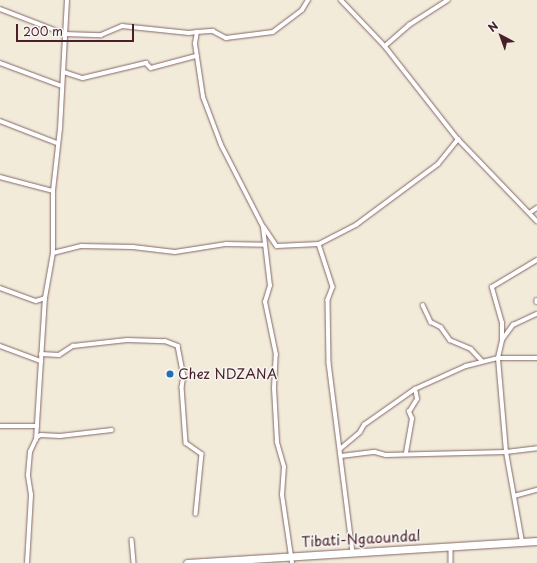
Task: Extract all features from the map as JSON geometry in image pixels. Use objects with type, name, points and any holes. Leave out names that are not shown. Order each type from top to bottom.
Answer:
[{"type":"highway","name":"Tibati-Ngaoundal","points":[[187,563],[292,560],[353,553],[537,541]]},
{"type":"street","points":[[36,440],[44,298],[54,253],[53,191],[64,72],[67,0]]},
{"type":"street","points":[[0,9],[65,34],[101,35],[122,26],[197,32],[212,31],[226,38],[273,32],[302,10],[308,0]]},
{"type":"street","points":[[341,0],[386,46],[458,139],[531,212],[537,221]]},
{"type":"street","points":[[386,46],[409,25],[448,0]]},
{"type":"street","points":[[197,32],[196,56],[203,98],[221,146],[263,227],[277,246],[319,244],[356,225],[438,164],[458,139]]},
{"type":"street","points":[[64,72],[83,78],[146,63],[151,68],[196,56]]},
{"type":"street","points":[[0,63],[62,86]]},
{"type":"street","points":[[0,121],[57,143]]},
{"type":"street","points":[[0,177],[53,191]]},
{"type":"street","points":[[531,212],[537,208]]},
{"type":"street","points":[[263,227],[270,286],[265,302],[276,356],[274,388],[277,439],[284,467],[282,495],[292,560]]},
{"type":"street","points":[[54,253],[81,246],[137,248],[174,252],[226,244],[265,245]]},
{"type":"street","points":[[319,244],[333,287],[328,300],[329,363],[338,419],[340,456],[353,553]]},
{"type":"street","points":[[522,543],[506,452],[498,358],[502,340],[502,323],[492,287],[537,260]]},
{"type":"street","points":[[0,288],[36,301],[44,298]]},
{"type":"street","points":[[423,305],[431,322],[441,327],[450,340],[471,349],[482,361]]},
{"type":"street","points":[[502,340],[513,325],[537,314]]},
{"type":"street","points":[[41,354],[58,355],[73,346],[127,340],[165,341],[178,346],[184,376],[182,387],[186,442],[202,454],[196,514]]},
{"type":"street","points":[[0,346],[41,361]]},
{"type":"street","points":[[340,449],[360,432],[364,425],[415,389],[482,361],[498,358],[537,358]]},
{"type":"street","points":[[406,453],[412,419],[409,412],[417,399],[415,389]]},
{"type":"street","points":[[0,426],[37,426]]},
{"type":"street","points":[[27,563],[31,495],[28,476],[30,452],[36,440],[41,435],[60,436],[112,430]]},
{"type":"street","points":[[340,456],[406,453],[506,452],[537,448]]},
{"type":"street","points":[[514,496],[537,490]]},
{"type":"street","points":[[132,540],[134,563]]},
{"type":"street","points":[[451,546],[451,563]]},
{"type":"place","name":"Chez NDZANA","points":[[170,374]]}]
